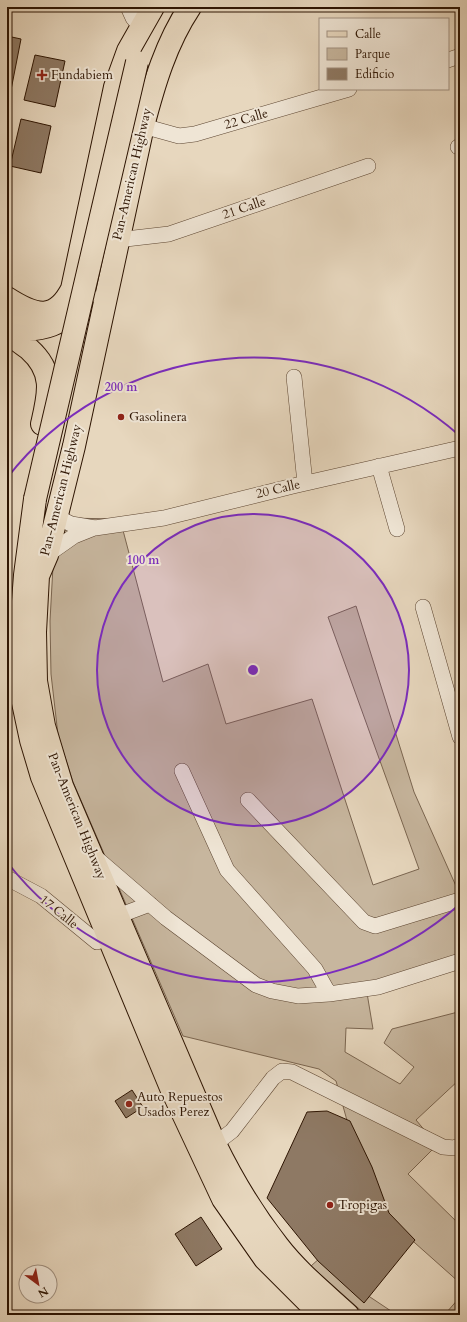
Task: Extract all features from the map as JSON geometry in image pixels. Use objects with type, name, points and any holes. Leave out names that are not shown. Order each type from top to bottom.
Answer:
[{"type":"highway","points":[[7,316],[32,312],[51,312],[59,308],[66,300],[72,288],[115,87],[128,51],[153,7]]},
{"type":"highway","name":"Pan-American Highway","points":[[169,7],[137,62],[35,499],[25,575],[18,667],[19,684],[31,740],[42,777],[171,1088],[223,1199],[246,1234],[265,1259],[321,1315]]},
{"type":"highway","name":"Pan-American Highway","points":[[190,7],[177,28],[155,80],[117,240],[57,517],[47,555],[38,576],[35,632],[36,681],[44,726],[62,786],[93,855],[215,1144],[235,1185],[279,1247],[297,1267],[348,1315]]},
{"type":"highway","points":[[7,316],[25,329],[52,325],[70,315],[84,297],[100,258],[144,83],[153,56],[177,28]]},
{"type":"highway","points":[[7,316],[30,350],[41,363],[48,381],[45,412],[16,550],[12,623],[18,667]]},
{"type":"highway","points":[[38,576],[40,544],[66,421],[68,403],[60,370],[42,340]]},
{"type":"street","points":[[128,7],[133,18],[141,27]]},
{"type":"street","points":[[449,60],[460,56]]},
{"type":"street","name":"22 Calle","points":[[143,126],[179,136],[194,134],[346,90]]},
{"type":"street","name":"21 Calle","points":[[117,240],[169,234],[368,166]]},
{"type":"street","points":[[294,377],[305,483]]},
{"type":"street","name":"20 Calle","points":[[47,555],[74,536],[95,528],[164,518],[305,483],[460,448]]},
{"type":"street","points":[[379,466],[396,529]]},
{"type":"street","name":"20 Calle","points":[[57,517],[71,524],[95,528]]},
{"type":"street","points":[[423,607],[460,737]]},
{"type":"street","points":[[182,771],[227,870],[315,969],[329,994]]},
{"type":"street","points":[[248,800],[364,922],[375,926],[460,900]]},
{"type":"street","points":[[93,855],[150,904],[256,985],[272,991],[298,996],[329,994],[378,987],[460,961]]},
{"type":"street","name":"17 Calle","points":[[7,878],[41,896],[97,942],[109,938]]},
{"type":"street","points":[[118,916],[150,904]]},
{"type":"street","points":[[215,1144],[232,1131],[273,1078],[282,1071],[292,1072],[443,1147],[458,1148]]},
{"type":"green space","points":[[63,518],[120,519],[163,682],[208,664],[226,724],[312,699],[373,885],[419,869],[328,617],[356,606],[414,792],[460,895],[460,966],[367,993],[373,1029],[346,1028],[345,1052],[400,1084],[414,1067],[384,1043],[392,1029],[458,1012],[460,1017],[460,1079],[416,1120],[437,1145],[408,1174],[460,1225],[460,1283],[370,1203],[336,1081],[319,1069],[183,1036],[73,782],[58,735],[51,674],[50,621],[53,566]]},
{"type":"green space","points":[[321,1257],[352,1285],[397,1315],[366,1315],[311,1266]]},
{"type":"green space","points":[[460,1297],[460,1315],[448,1315],[446,1313]]},
{"type":"building","points":[[7,36],[21,39],[11,90],[7,89]]},
{"type":"building","points":[[35,55],[65,61],[55,107],[24,100]]},
{"type":"building","points":[[21,119],[51,126],[41,173],[10,166]]},
{"type":"building","name":"Auto Repuestos Usados Perez","points":[[132,1090],[143,1107],[126,1118],[115,1101]]},
{"type":"building","name":"Tropigas","points":[[327,1111],[350,1121],[372,1167],[389,1213],[415,1240],[364,1303],[318,1261],[267,1198],[307,1112]]},
{"type":"building","points":[[201,1217],[222,1249],[196,1266],[175,1234]]},
{"type":"place","name":"Fundabiem","points":[[42,75]]},
{"type":"place","name":"Gasolinera","points":[[121,417]]},
{"type":"place","name":"Auto Repuestos Usados Perez","points":[[129,1104]]},
{"type":"place","name":"Tropigas","points":[[330,1205]]}]
